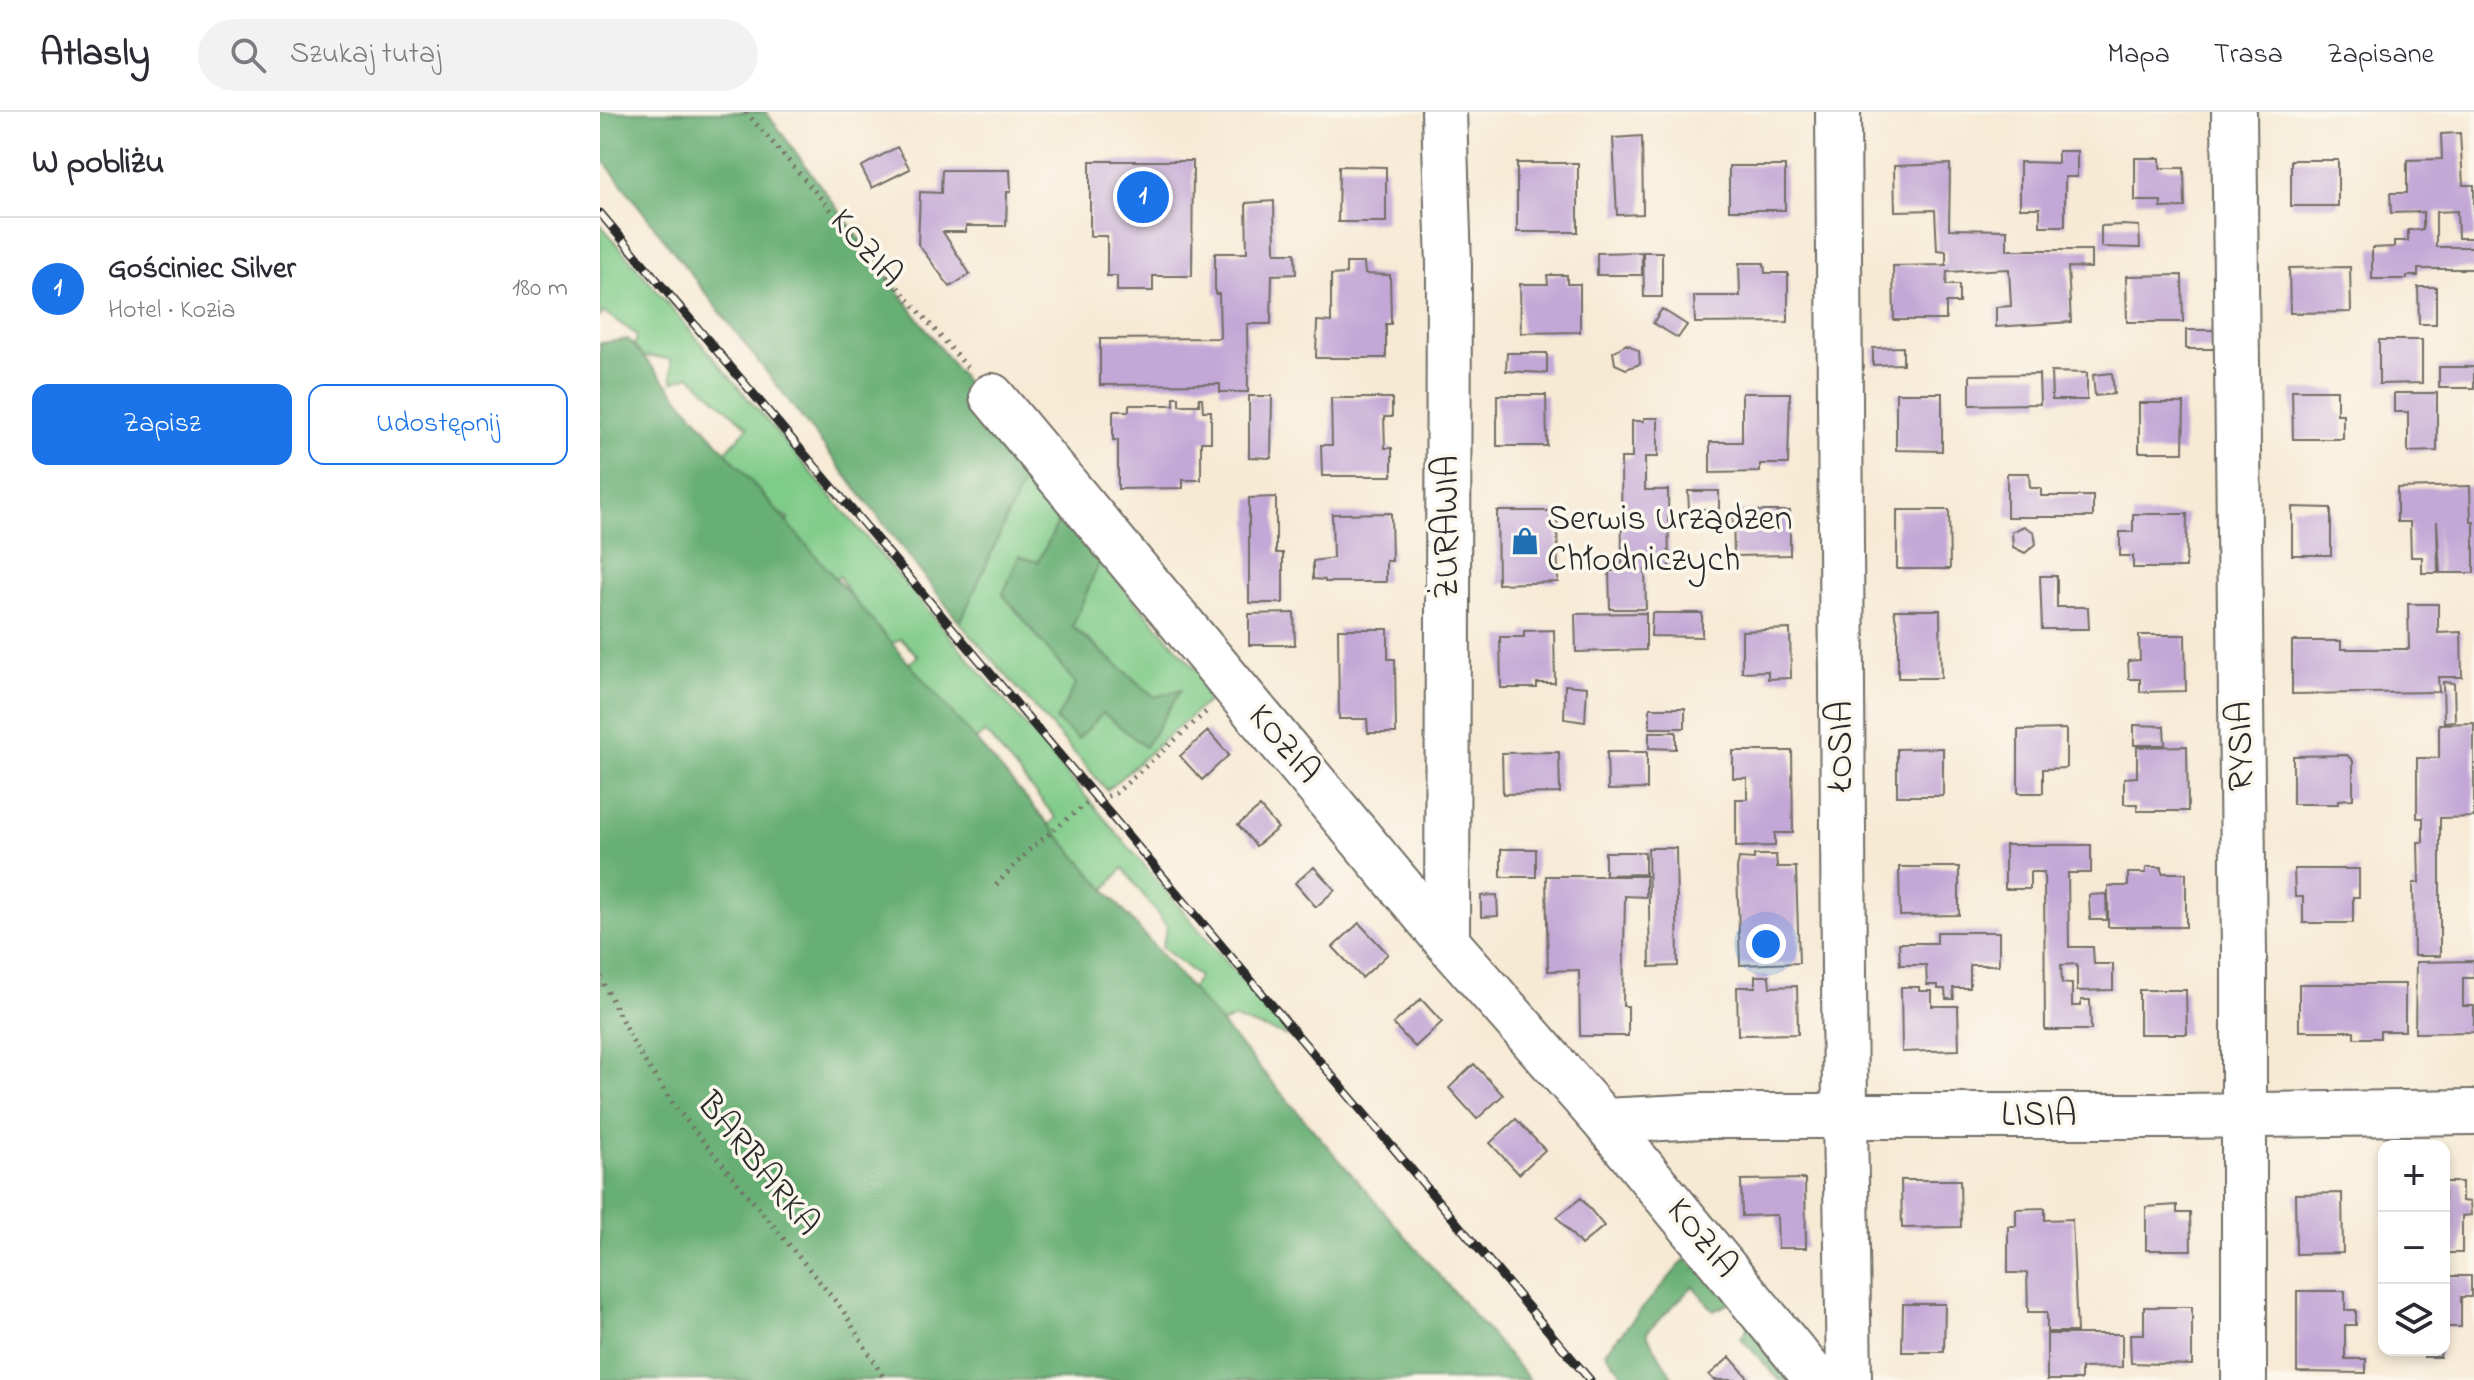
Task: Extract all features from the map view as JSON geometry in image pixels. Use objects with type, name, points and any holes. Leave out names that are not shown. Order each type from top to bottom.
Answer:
[{"type":"street","name":"ŻURAWIA","points":[[1444,112],[1449,265],[1447,942]]},
{"type":"street","name":"ŁOSIA","points":[[1838,112],[1849,1380]]},
{"type":"street","name":"RYSIA","points":[[2234,112],[2245,1114],[2244,1380]]},
{"type":"street","name":"KOZIA","points":[[992,396],[1447,942],[1604,1121],[1817,1380]]},
{"type":"street","name":"LISIA","points":[[1604,1121],[1703,1116],[2474,1112]]},
{"type":"path","name":"KOZIA","points":[[746,112],[992,396]]},
{"type":"path","points":[[996,885],[1030,849],[1086,804],[1116,793],[1234,686]]},
{"type":"path","name":"BARBARKA","points":[[600,977],[636,1048],[676,1108],[842,1309],[885,1380]]},
{"type":"green space","points":[[600,112],[766,112],[1029,468],[960,623],[600,156]]},
{"type":"green space","points":[[600,224],[1290,1037],[1232,1018],[1138,1069],[1199,977],[1162,947],[1167,927],[1123,868],[1097,899],[1029,844],[1056,818],[985,732],[948,765],[900,671],[918,656],[901,639],[879,650],[869,626],[839,576],[824,589],[782,547],[788,518],[756,501],[721,456],[748,427],[690,376],[672,382],[671,359],[633,355],[637,335],[604,312],[600,316]]},
{"type":"green space","points":[[628,339],[1530,1380],[600,1380],[600,343]]},
{"type":"green space","points":[[1029,468],[1060,519],[1038,563],[1019,557],[1003,594],[1076,684],[1102,712],[1155,697],[1072,626],[1100,561],[1217,693],[1107,790],[960,623]]},
{"type":"green space","points":[[1060,519],[1100,561],[1072,627],[1154,697],[1181,690],[1145,747],[1103,713],[1078,739],[1056,720],[1076,684],[1003,594],[1019,556],[1038,562]]},
{"type":"green space","points":[[1685,1259],[1738,1299],[1714,1311],[1693,1286],[1646,1333],[1674,1380],[1627,1380],[1605,1352]]},
{"type":"green space","points":[[1752,1319],[1807,1380],[1779,1380],[1741,1338]]},
{"type":"building","points":[[2460,133],[2463,185],[2474,185],[2474,238],[2458,238],[2457,211],[2436,212],[2436,247],[2474,247],[2474,269],[2418,269],[2418,276],[2407,276],[2407,279],[2372,279],[2372,248],[2394,247],[2394,241],[2408,241],[2408,230],[2423,230],[2423,212],[2391,213],[2390,193],[2407,193],[2407,160],[2442,159],[2441,134]]},
{"type":"building","points":[[1642,136],[1643,214],[1617,215],[1613,138]]},
{"type":"building","points":[[897,147],[910,169],[872,188],[861,167]]},
{"type":"building","points":[[2058,151],[2077,151],[2077,177],[2065,177],[2065,226],[2040,226],[2040,208],[2020,208],[2020,162],[2058,163]]},
{"type":"building","points":[[2135,158],[2160,158],[2160,168],[2184,168],[2185,207],[2161,208],[2161,201],[2135,201]]},
{"type":"building","points":[[2291,160],[2338,160],[2338,206],[2291,206]]},
{"type":"building","points":[[1090,161],[1193,161],[1192,276],[1153,276],[1153,291],[1117,291],[1117,276],[1107,276],[1107,236],[1090,236]]},
{"type":"building","points":[[1517,163],[1578,163],[1578,232],[1517,232]]},
{"type":"building","points":[[1950,164],[1949,229],[2007,230],[2007,250],[2091,250],[2091,268],[2068,267],[2071,322],[1996,327],[1996,307],[2011,306],[2009,269],[1947,272],[1946,285],[1959,285],[1959,303],[1946,303],[1946,320],[1894,320],[1893,266],[1946,265],[1946,251],[1937,250],[1935,210],[1895,211],[1894,166]]},
{"type":"building","points":[[1339,166],[1386,167],[1386,222],[1338,222]]},
{"type":"building","points":[[1729,166],[1785,166],[1785,210],[1729,210]]},
{"type":"building","points":[[942,170],[1010,170],[1011,192],[1007,192],[1006,226],[966,226],[966,232],[943,232],[970,274],[950,287],[918,244],[920,192],[941,193]]},
{"type":"building","points":[[1274,201],[1275,253],[1295,253],[1296,274],[1272,275],[1271,324],[1247,324],[1248,392],[1220,392],[1220,384],[1100,385],[1100,339],[1220,338],[1219,294],[1215,294],[1215,253],[1247,253],[1246,203]]},
{"type":"building","points":[[2101,226],[2139,226],[2140,248],[2101,247]]},
{"type":"building","points":[[1642,252],[1642,275],[1597,275],[1597,253]]},
{"type":"building","points":[[1643,252],[1662,252],[1662,297],[1644,297]]},
{"type":"building","points":[[1346,263],[1364,263],[1365,274],[1390,275],[1391,324],[1386,324],[1386,358],[1316,358],[1317,321],[1331,322],[1331,275],[1346,274]]},
{"type":"building","points":[[1739,263],[1764,263],[1765,273],[1788,273],[1788,322],[1695,323],[1694,296],[1740,296]]},
{"type":"building","points":[[2350,267],[2351,312],[2290,313],[2289,268]]},
{"type":"building","points":[[1547,275],[1567,275],[1567,284],[1580,284],[1580,332],[1521,333],[1520,284],[1548,284]]},
{"type":"building","points":[[2182,275],[2183,322],[2127,322],[2126,276]]},
{"type":"building","points":[[2418,287],[2436,287],[2436,324],[2419,324]]},
{"type":"building","points":[[1662,309],[1687,325],[1678,338],[1653,323]]},
{"type":"building","points":[[2186,330],[2214,330],[2214,349],[2186,349]]},
{"type":"building","points":[[2379,340],[2422,340],[2422,383],[2379,384]]},
{"type":"building","points":[[1627,344],[1639,351],[1640,364],[1626,369],[1615,364],[1613,352]]},
{"type":"building","points":[[1903,347],[1903,364],[1873,365],[1873,348]]},
{"type":"building","points":[[1507,353],[1547,353],[1547,373],[1506,371]]},
{"type":"building","points":[[2439,367],[2474,367],[2474,388],[2439,388]]},
{"type":"building","points":[[2051,372],[2087,373],[2087,400],[2052,400]]},
{"type":"building","points":[[2112,373],[2114,394],[2095,396],[2093,375]]},
{"type":"building","points":[[2039,374],[2040,404],[1970,405],[1970,375]]},
{"type":"building","points":[[2292,390],[2337,390],[2337,414],[2343,414],[2343,439],[2293,439]]},
{"type":"building","points":[[1742,393],[1790,393],[1788,464],[1760,464],[1760,472],[1710,473],[1710,442],[1742,442]]},
{"type":"building","points":[[1896,393],[1942,393],[1942,451],[1896,450]]},
{"type":"building","points":[[2394,393],[2437,393],[2437,451],[2408,452],[2408,412],[2394,412]]},
{"type":"building","points":[[1497,395],[1546,395],[1547,446],[1497,446]]},
{"type":"building","points":[[1249,396],[1272,396],[1271,458],[1249,457]]},
{"type":"building","points":[[1174,397],[1179,397],[1179,405],[1199,405],[1199,398],[1202,398],[1203,411],[1211,411],[1211,442],[1201,442],[1201,480],[1183,480],[1183,488],[1118,489],[1118,440],[1113,440],[1113,411],[1129,411],[1129,405],[1174,405]]},
{"type":"building","points":[[1331,398],[1392,398],[1392,417],[1384,417],[1385,448],[1392,448],[1392,476],[1322,476],[1321,445],[1332,445]]},
{"type":"building","points":[[2139,403],[2184,403],[2183,452],[2139,452]]},
{"type":"building","points":[[1644,418],[1658,418],[1658,457],[1645,457],[1645,490],[1668,490],[1669,569],[1645,570],[1646,609],[1610,609],[1609,571],[1622,571],[1621,458],[1632,458],[1632,421],[1644,421]]},
{"type":"building","points":[[2007,473],[2029,473],[2030,488],[2041,488],[2041,496],[2093,496],[2093,517],[2007,517]]},
{"type":"building","points":[[2470,486],[2474,573],[2440,573],[2437,521],[2438,573],[2422,573],[2422,557],[2411,557],[2410,522],[2397,522],[2397,488]]},
{"type":"building","points":[[1688,491],[1719,491],[1719,509],[1689,509]]},
{"type":"building","points":[[1276,497],[1276,553],[1283,553],[1283,603],[1249,603],[1249,498]]},
{"type":"building","points":[[2292,507],[2331,508],[2331,555],[2292,555]]},
{"type":"building","points":[[1897,510],[1949,510],[1950,569],[1897,569]]},
{"type":"building","points":[[1497,511],[1557,511],[1558,582],[1498,584]]},
{"type":"building","points":[[1733,511],[1790,511],[1790,555],[1734,556]]},
{"type":"building","points":[[1391,513],[1392,561],[1386,561],[1386,582],[1325,582],[1313,579],[1313,561],[1333,558],[1332,514]]},
{"type":"building","points":[[2133,514],[2187,514],[2186,568],[2133,568],[2133,556],[2120,556],[2120,532],[2133,532]]},
{"type":"building","points":[[2024,526],[2034,532],[2036,544],[2025,553],[2013,547],[2012,532]]},
{"type":"building","points":[[2040,576],[2057,576],[2057,607],[2088,607],[2089,629],[2042,629]]},
{"type":"building","points":[[2408,604],[2438,604],[2438,633],[2461,632],[2462,677],[2438,677],[2439,692],[2292,694],[2292,641],[2341,641],[2341,649],[2409,649]]},
{"type":"building","points":[[1894,610],[1940,610],[1941,678],[1898,678],[1898,631]]},
{"type":"building","points":[[1294,613],[1295,645],[1249,645],[1249,614]]},
{"type":"building","points":[[1646,613],[1646,650],[1576,652],[1575,614]]},
{"type":"building","points":[[1652,613],[1702,613],[1702,637],[1651,636]]},
{"type":"building","points":[[1338,629],[1388,629],[1388,659],[1395,659],[1396,733],[1368,733],[1367,719],[1339,719]]},
{"type":"building","points":[[1790,629],[1791,678],[1768,679],[1768,671],[1742,672],[1742,631]]},
{"type":"building","points":[[1554,630],[1555,683],[1537,683],[1537,688],[1501,688],[1500,637],[1524,637],[1524,631]]},
{"type":"building","points":[[2139,635],[2185,635],[2186,691],[2140,692],[2140,679],[2129,679],[2128,661],[2140,660]]},
{"type":"building","points":[[2443,682],[2454,683],[2455,721],[2444,722]]},
{"type":"building","points":[[1565,685],[1587,687],[1585,722],[1564,719]]},
{"type":"building","points":[[1650,708],[1685,708],[1685,728],[1650,728]]},
{"type":"building","points":[[2474,723],[2474,817],[2440,818],[2440,956],[2414,956],[2413,883],[2419,883],[2418,842],[2423,842],[2423,818],[2417,818],[2417,758],[2439,758],[2439,724]]},
{"type":"building","points":[[2134,725],[2164,726],[2165,745],[2134,745]]},
{"type":"building","points":[[2066,729],[2066,768],[2043,769],[2043,793],[2018,793],[2018,730]]},
{"type":"building","points":[[1208,731],[1229,755],[1202,780],[1180,756]]},
{"type":"building","points":[[1649,732],[1676,732],[1676,749],[1649,748]]},
{"type":"building","points":[[2187,746],[2188,811],[2137,811],[2137,804],[2124,804],[2124,778],[2137,777],[2137,747]]},
{"type":"building","points":[[1943,748],[1943,796],[1897,796],[1897,749]]},
{"type":"building","points":[[1733,751],[1792,751],[1793,833],[1775,833],[1775,846],[1736,847],[1736,799],[1747,799],[1747,778],[1733,778]]},
{"type":"building","points":[[1559,752],[1560,793],[1503,794],[1502,753]]},
{"type":"building","points":[[1607,752],[1647,752],[1647,789],[1608,790]]},
{"type":"building","points":[[2347,755],[2353,761],[2353,799],[2338,800],[2338,804],[2293,804],[2293,756]]},
{"type":"building","points":[[1260,807],[1278,828],[1256,846],[1238,825]]},
{"type":"building","points":[[2005,845],[2091,845],[2091,873],[2068,873],[2069,947],[2093,947],[2094,964],[2113,964],[2113,990],[2077,991],[2077,964],[2061,965],[2062,983],[2072,984],[2072,1006],[2081,1006],[2081,1000],[2090,1000],[2091,1030],[2045,1030],[2044,872],[2030,872],[2030,889],[2005,889]]},
{"type":"building","points":[[1648,848],[1676,848],[1678,966],[1650,967]]},
{"type":"building","points":[[1501,849],[1536,849],[1536,877],[1501,877]]},
{"type":"building","points":[[1605,852],[1645,852],[1645,874],[1605,875]]},
{"type":"building","points":[[1754,855],[1776,855],[1777,867],[1796,867],[1799,963],[1740,965],[1737,869],[1739,858],[1754,859]]},
{"type":"building","points":[[1314,867],[1335,890],[1316,907],[1295,883]]},
{"type":"building","points":[[1899,867],[1959,867],[1959,915],[1900,916]]},
{"type":"building","points":[[2146,867],[2162,867],[2162,873],[2186,873],[2186,927],[2108,927],[2108,886],[2128,886],[2128,873],[2146,873]]},
{"type":"building","points":[[2294,869],[2359,869],[2359,897],[2353,897],[2353,923],[2303,923],[2303,897],[2295,897]]},
{"type":"building","points":[[1546,876],[1646,876],[1646,897],[1625,896],[1623,1006],[1628,1006],[1628,1036],[1580,1036],[1579,970],[1548,971]]},
{"type":"building","points":[[2106,894],[2107,920],[2090,920],[2089,895]]},
{"type":"building","points":[[1497,895],[1498,916],[1481,917],[1481,896]]},
{"type":"building","points":[[1359,923],[1388,954],[1362,978],[1333,947]]},
{"type":"building","points":[[1937,932],[1999,932],[1999,965],[1970,965],[1970,988],[1953,988],[1954,999],[1946,999],[1945,989],[1927,985],[1926,965],[1900,965],[1899,943],[1937,943]]},
{"type":"building","points":[[2474,961],[2474,978],[2463,978],[2463,1006],[2474,1006],[2474,1032],[2415,1033],[2416,962]]},
{"type":"building","points":[[1755,976],[1769,976],[1770,987],[1797,986],[1798,1034],[1738,1035],[1737,987],[1755,987]]},
{"type":"building","points":[[2299,984],[2405,984],[2405,1031],[2380,1031],[2380,1038],[2354,1038],[2354,1031],[2299,1031]]},
{"type":"building","points":[[1901,987],[1932,991],[1932,1006],[1958,1006],[1959,1050],[1902,1052]]},
{"type":"building","points":[[2139,990],[2186,990],[2187,1034],[2139,1034]]},
{"type":"building","points":[[1421,999],[1442,1022],[1415,1047],[1393,1024]]},
{"type":"building","points":[[1474,1064],[1503,1095],[1477,1119],[1449,1088]]},
{"type":"building","points":[[1516,1119],[1545,1150],[1519,1174],[1490,1143]]},
{"type":"building","points":[[1805,1179],[1806,1248],[1778,1248],[1777,1215],[1742,1216],[1741,1180]]},
{"type":"building","points":[[1901,1180],[1960,1180],[1961,1227],[1902,1228]]},
{"type":"building","points":[[2450,1182],[2462,1182],[2462,1201],[2470,1202],[2471,1215],[2462,1216],[2462,1253],[2450,1253]]},
{"type":"building","points":[[2342,1193],[2343,1253],[2296,1254],[2295,1194]]},
{"type":"building","points":[[1581,1198],[1604,1226],[1581,1245],[1557,1217]]},
{"type":"building","points":[[2177,1205],[2177,1213],[2190,1213],[2191,1250],[2146,1250],[2146,1207]]},
{"type":"building","points":[[2045,1208],[2045,1220],[2072,1219],[2077,1332],[2047,1332],[2047,1312],[2028,1312],[2027,1273],[2008,1273],[2008,1226],[2016,1226],[2016,1209]]},
{"type":"building","points":[[2450,1276],[2471,1276],[2471,1297],[2461,1297],[2461,1327],[2450,1327]]},
{"type":"building","points":[[2297,1291],[2345,1291],[2345,1310],[2356,1310],[2356,1325],[2345,1325],[2345,1359],[2366,1359],[2366,1373],[2297,1372]]},
{"type":"building","points":[[1903,1304],[1945,1304],[1944,1352],[1902,1352]]},
{"type":"building","points":[[2144,1307],[2192,1307],[2192,1365],[2131,1363],[2130,1334],[2144,1334]]},
{"type":"building","points":[[2047,1334],[2122,1334],[2122,1367],[2081,1368],[2081,1380],[2047,1380]]},
{"type":"building","points":[[1730,1357],[1750,1380],[1714,1380],[1709,1375]]},
{"type":"railway","points":[[600,213],[1590,1380]]},
{"type":"place","name":"Gościniec Silver","points":[[1143,197]]},
{"type":"place","name":"Serwis Urządzen Chłodniczych","points":[[1525,541]]}]
